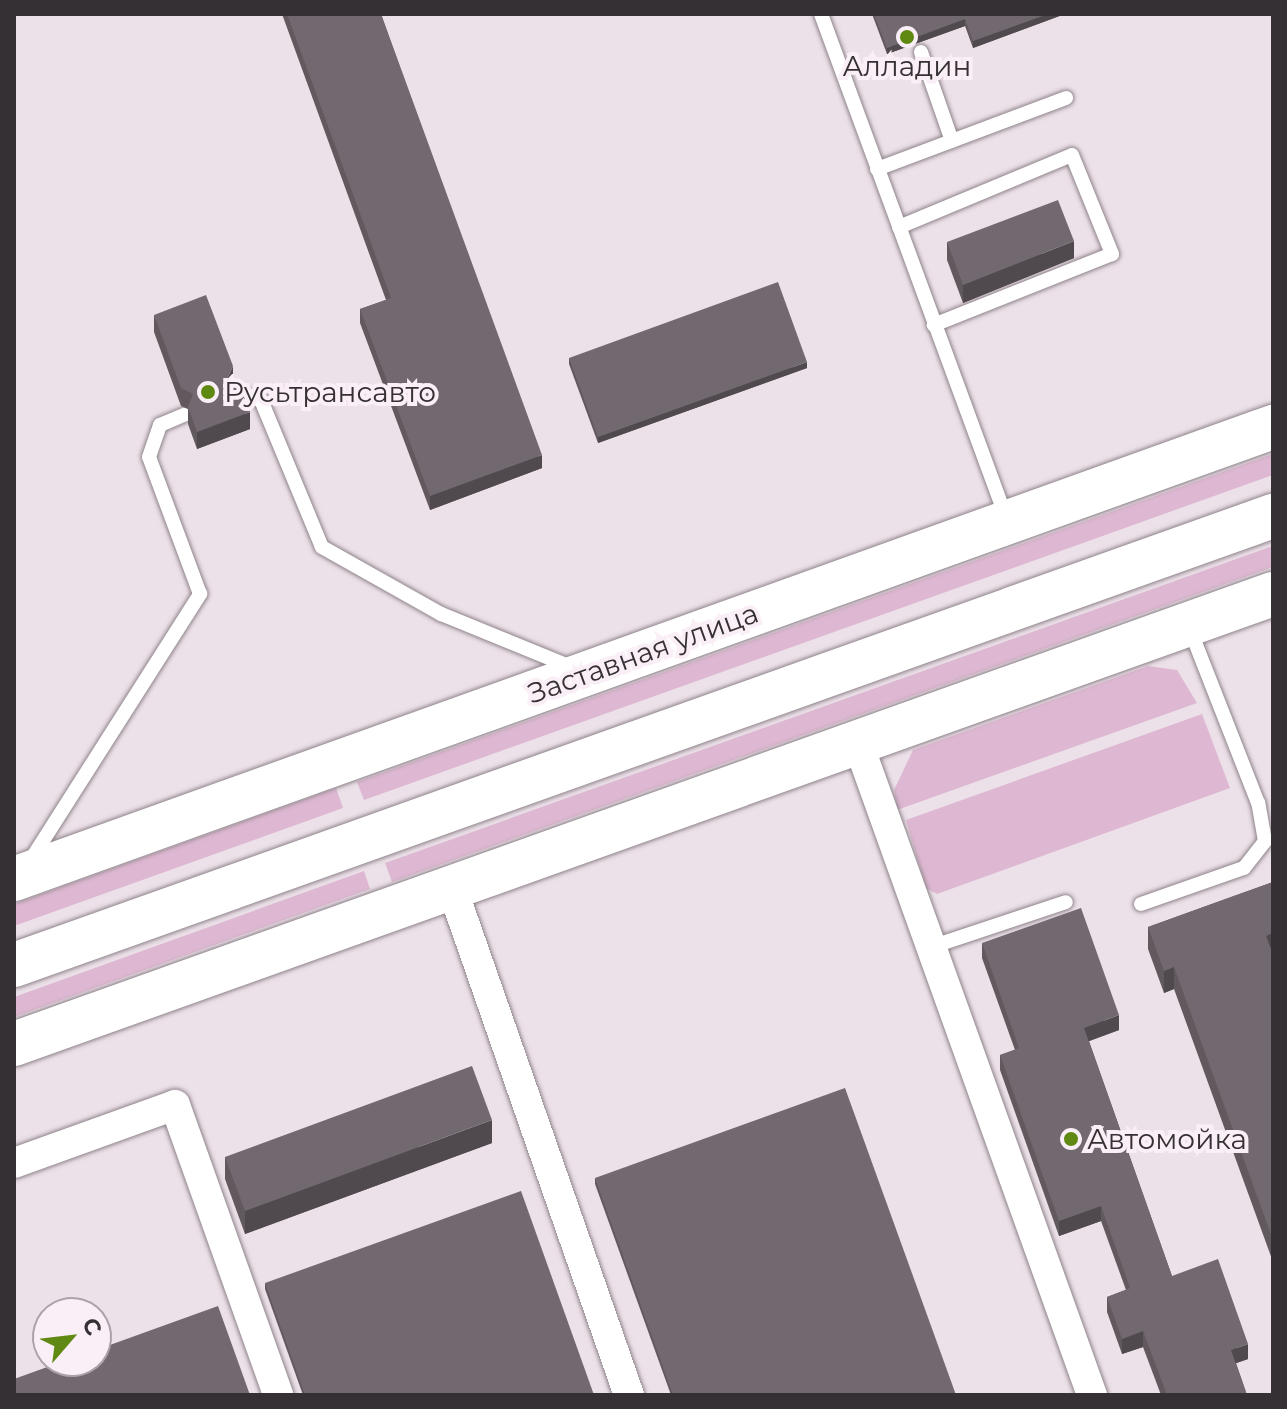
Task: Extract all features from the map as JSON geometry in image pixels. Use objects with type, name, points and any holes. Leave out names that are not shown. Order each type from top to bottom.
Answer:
[{"type":"main road","name":"Заставная улица","points":[[16,878],[1273,427]]},
{"type":"main road","points":[[14,965],[1273,516]]},
{"type":"main road","points":[[14,1044],[1273,594]]},
{"type":"street","points":[[858,743],[1092,1395]]},
{"type":"street","points":[[452,888],[629,1395]]},
{"type":"street","points":[[14,1163],[175,1105],[278,1395]]},
{"type":"lane","points":[[821,14],[1007,521]]},
{"type":"lane","points":[[921,52],[952,141]]},
{"type":"lane","points":[[877,169],[1066,98]]},
{"type":"lane","points":[[899,227],[1072,155],[1112,254],[934,325]]},
{"type":"lane","points":[[236,393],[261,400],[322,547],[441,614],[586,674]]},
{"type":"lane","points":[[16,878],[200,594],[149,457],[160,425],[184,415]]},
{"type":"lane","points":[[1141,904],[1244,868],[1265,841],[1258,803],[1188,625]]},
{"type":"lane","points":[[931,947],[1066,902]]},
{"type":"shaded area","points":[[1273,454],[1273,475],[364,800],[357,782]]},
{"type":"shaded area","points":[[1273,546],[1273,567],[392,882],[385,863]]},
{"type":"shaded area","points":[[1148,666],[1177,670],[1197,703],[897,810],[894,790],[913,750]]},
{"type":"shaded area","points":[[1202,714],[1230,788],[937,894],[926,888],[906,820]]},
{"type":"shaded area","points":[[336,788],[343,808],[14,926],[14,904]]},
{"type":"shaded area","points":[[364,871],[370,889],[14,1017],[14,997]]},
{"type":"building","points":[[287,14],[381,14],[542,455],[430,496],[360,309],[391,298]]},
{"type":"building","name":"Алладин","points":[[874,14],[1048,14],[973,41],[965,19],[887,48]]},
{"type":"building","points":[[1058,200],[1074,241],[963,285],[947,242]]},
{"type":"building","points":[[778,282],[807,362],[598,437],[569,358]]},
{"type":"building","points":[[206,295],[233,366],[227,379],[241,387],[250,412],[197,432],[188,407],[193,394],[181,388],[154,315]]},
{"type":"building","points":[[1273,882],[1273,933],[1266,936],[1273,955],[1273,1240],[1174,967],[1164,971],[1148,927]]},
{"type":"building","points":[[1081,908],[1119,1015],[1084,1028],[1172,1276],[1218,1259],[1248,1344],[1231,1350],[1247,1395],[1167,1395],[1143,1331],[1122,1339],[1107,1297],[1130,1288],[1101,1206],[1059,1221],[1000,1055],[1019,1048],[982,943]]},
{"type":"building","points":[[472,1066],[492,1120],[245,1211],[225,1157]]},
{"type":"building","points":[[845,1088],[956,1395],[673,1395],[595,1178]]},
{"type":"building","points":[[521,1191],[594,1395],[305,1395],[265,1283]]},
{"type":"building","points":[[218,1306],[250,1395],[14,1395],[14,1379],[32,1373],[32,1377],[112,1377],[112,1344]]},
{"type":"place","name":"Алладин","points":[[907,37]]},
{"type":"place","name":"Русьтрансавто","points":[[208,392]]},
{"type":"place","name":"Автомойка","points":[[1071,1139]]}]
